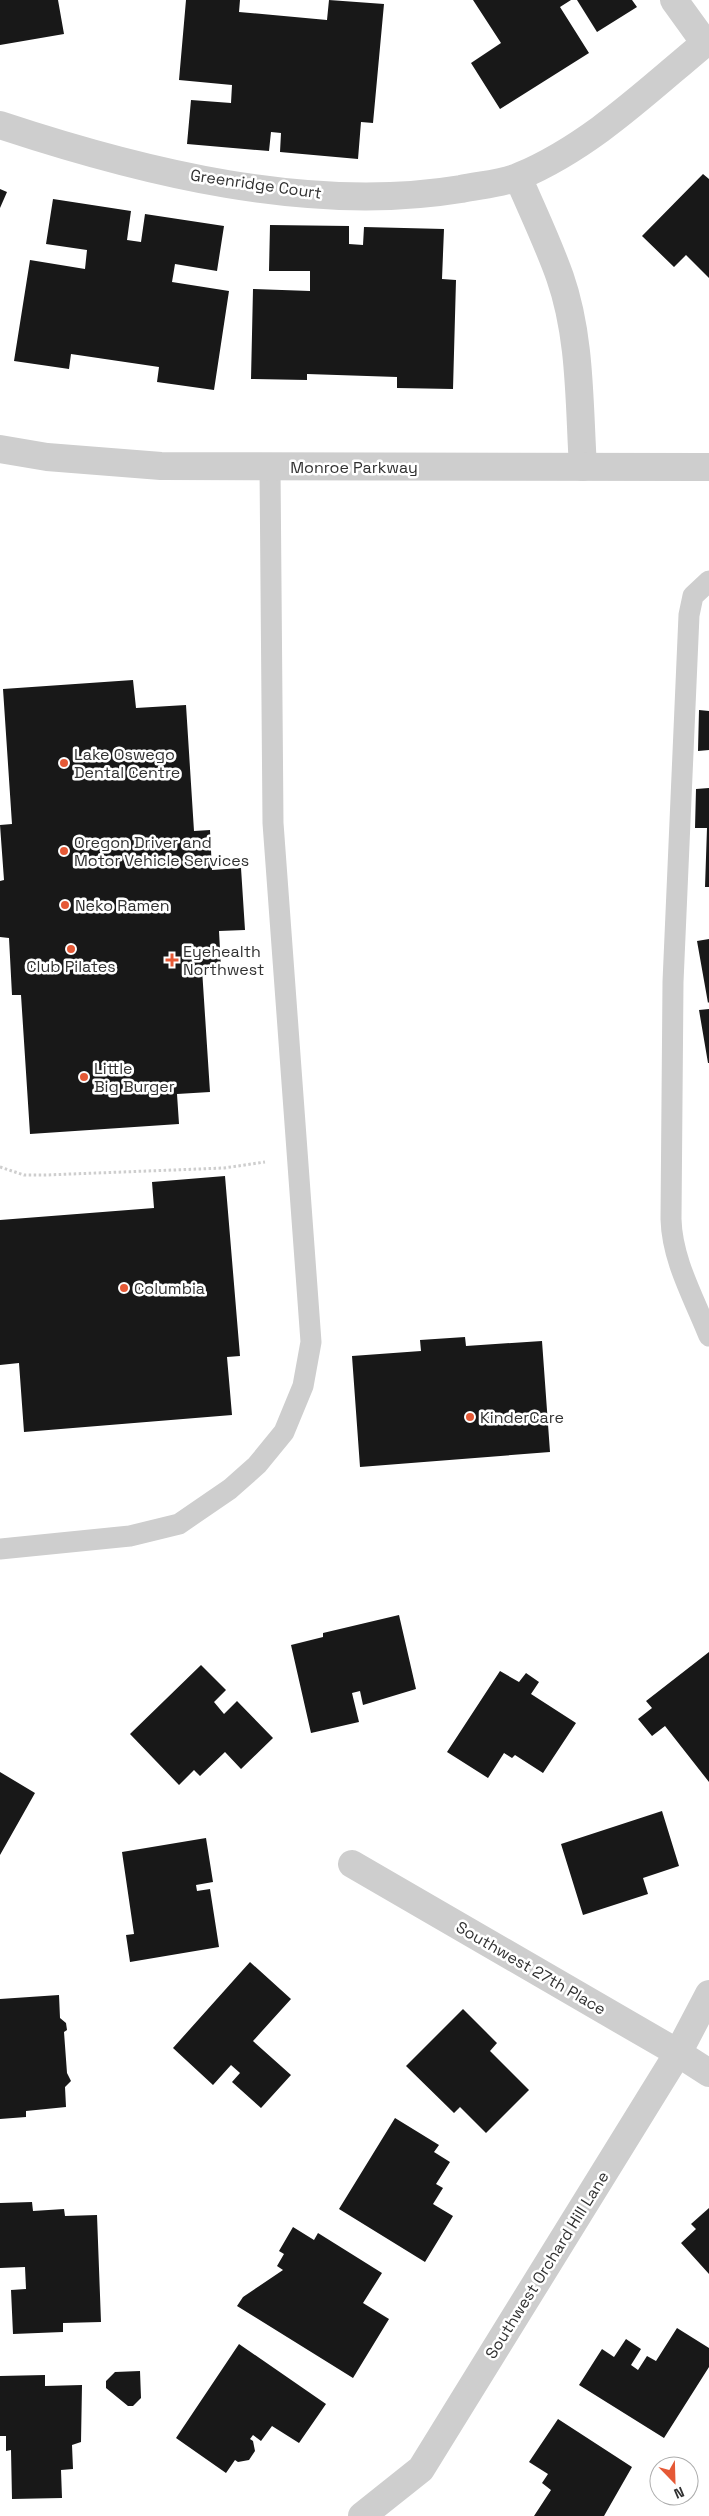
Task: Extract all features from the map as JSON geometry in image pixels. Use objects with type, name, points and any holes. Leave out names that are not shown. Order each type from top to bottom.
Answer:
[{"type":"street","name":"Greenridge Court","points":[[0,125],[53,143],[127,162],[196,177],[271,189],[345,195],[402,195],[446,191],[518,177],[560,157],[588,138],[707,45],[674,0]]},
{"type":"street","points":[[518,177],[560,278],[564,294],[577,363],[583,467]]},
{"type":"street","name":"Monroe Parkway","points":[[0,449],[47,457],[122,465],[709,467]]},
{"type":"street","name":"Southwest 27th Place","points":[[352,1864],[678,2052],[709,2073]]},
{"type":"street","name":"Southwest Orchard Hill Lane","points":[[362,2516],[421,2469],[678,2052],[709,1994]]},
{"type":"lane","points":[[0,1548],[130,1536],[179,1524],[230,1489],[257,1465],[284,1432],[303,1386],[311,1342],[273,823],[270,467]]},
{"type":"lane","points":[[709,581],[693,596],[689,615],[673,982],[671,1239],[709,1336]]},
{"type":"path","points":[[0,1167],[24,1175],[150,1172],[224,1168],[278,1160],[297,1155]]},
{"type":"building","points":[[0,0],[58,0],[64,34],[0,45]]},
{"type":"building","points":[[186,0],[240,0],[239,12],[327,20],[329,0],[384,4],[373,123],[361,122],[358,159],[280,152],[281,133],[271,132],[269,151],[187,144],[191,100],[231,103],[232,85],[179,80]]},
{"type":"building","points":[[473,0],[571,0],[560,7],[589,53],[500,109],[471,63],[501,43]]},
{"type":"building","points":[[577,0],[632,0],[637,7],[597,32]]},
{"type":"building","points":[[703,174],[709,179],[709,278],[686,255],[674,267],[642,236]]},
{"type":"building","points":[[0,189],[7,192],[0,208]]},
{"type":"building","points":[[53,199],[131,211],[127,240],[141,242],[145,214],[224,226],[217,271],[175,264],[172,282],[229,291],[214,390],[157,382],[159,367],[71,354],[69,369],[14,361],[30,260],[85,269],[87,250],[46,244]]},
{"type":"building","points":[[270,225],[349,226],[349,244],[363,245],[364,227],[444,229],[442,279],[456,280],[453,389],[397,388],[397,377],[307,374],[307,380],[251,379],[253,289],[310,291],[310,271],[269,271]]},
{"type":"building","points":[[133,680],[136,708],[186,705],[194,831],[210,830],[212,870],[241,868],[245,930],[219,931],[221,968],[202,969],[210,1092],[177,1094],[179,1124],[30,1134],[21,995],[12,995],[9,938],[0,937],[0,881],[4,880],[0,825],[12,824],[3,689]]},
{"type":"building","points":[[699,710],[709,711],[709,750],[698,751]]},
{"type":"building","points":[[709,788],[709,887],[705,887],[707,828],[695,828],[696,789]]},
{"type":"building","points":[[709,939],[709,1002],[708,1003],[697,941]]},
{"type":"building","points":[[709,1009],[709,1063],[708,1063],[699,1010]]},
{"type":"building","name":"Columbia","points":[[225,1176],[240,1356],[227,1357],[232,1415],[24,1432],[19,1363],[0,1365],[0,1220],[154,1208],[152,1182]]},
{"type":"building","points":[[465,1337],[466,1346],[542,1341],[550,1452],[360,1467],[352,1356],[421,1351],[420,1340]]},
{"type":"building","points":[[399,1615],[416,1689],[363,1705],[360,1691],[352,1693],[359,1722],[311,1733],[291,1645],[323,1637],[323,1633]]},
{"type":"building","points":[[709,1652],[709,1782],[665,1726],[652,1736],[638,1719],[652,1708],[646,1701]]},
{"type":"building","points":[[201,1665],[226,1690],[214,1702],[224,1714],[237,1701],[273,1738],[241,1769],[225,1752],[200,1776],[194,1770],[179,1785],[130,1734]]},
{"type":"building","points":[[500,1671],[519,1682],[526,1673],[539,1682],[531,1694],[576,1723],[543,1773],[515,1755],[512,1758],[504,1753],[488,1778],[447,1752]]},
{"type":"building","points":[[0,1772],[35,1793],[0,1855]]},
{"type":"building","points":[[662,1811],[679,1866],[643,1878],[648,1894],[583,1915],[561,1844]]},
{"type":"building","points":[[206,1838],[213,1882],[196,1885],[197,1891],[210,1889],[219,1947],[130,1962],[126,1935],[134,1934],[122,1852]]},
{"type":"building","points":[[250,1962],[291,1999],[253,2041],[291,2075],[261,2108],[232,2082],[240,2073],[231,2065],[213,2085],[173,2048]]},
{"type":"building","points":[[59,1995],[60,2018],[66,2023],[67,2030],[64,2032],[67,2073],[71,2081],[65,2087],[66,2107],[26,2111],[26,2117],[0,2119],[0,1999]]},
{"type":"building","points":[[463,2009],[497,2043],[490,2051],[529,2090],[486,2133],[460,2107],[454,2113],[406,2066]]},
{"type":"building","points":[[395,2118],[439,2145],[434,2152],[450,2162],[436,2184],[443,2188],[433,2204],[453,2216],[425,2262],[339,2209]]},
{"type":"building","points":[[32,2202],[33,2211],[64,2209],[65,2216],[97,2215],[101,2322],[63,2323],[63,2332],[13,2334],[11,2290],[26,2289],[25,2267],[0,2268],[0,2203]]},
{"type":"building","points":[[709,2208],[709,2274],[681,2243],[696,2229],[691,2224]]},
{"type":"building","points":[[293,2227],[314,2240],[318,2233],[382,2273],[363,2303],[389,2319],[353,2378],[237,2306],[243,2297],[283,2270],[277,2266],[284,2254],[279,2251]]},
{"type":"building","points":[[677,2328],[709,2348],[709,2367],[664,2438],[579,2385],[602,2349],[614,2357],[626,2339],[641,2349],[631,2365],[638,2370],[647,2356],[656,2361]]},
{"type":"building","points":[[239,2344],[326,2404],[299,2443],[272,2426],[261,2441],[253,2435],[250,2439],[253,2441],[255,2451],[249,2460],[238,2462],[235,2460],[226,2473],[176,2438]]},
{"type":"building","points":[[140,2371],[141,2398],[133,2406],[128,2406],[106,2388],[106,2381],[115,2372]]},
{"type":"building","points":[[45,2375],[45,2386],[82,2385],[81,2442],[72,2445],[73,2469],[61,2470],[62,2498],[12,2499],[11,2450],[6,2451],[6,2436],[0,2436],[0,2376]]},
{"type":"building","points":[[558,2419],[632,2467],[604,2516],[534,2516],[551,2490],[542,2483],[548,2474],[529,2462]]},
{"type":"place","name":"Lake Oswego Dental Centre","points":[[64,763]]},
{"type":"place","name":"Oregon Driver and Motor Vehicle Services","points":[[64,851]]},
{"type":"place","name":"Neko Ramen","points":[[65,905]]},
{"type":"place","name":"Club Pilates","points":[[71,949]]},
{"type":"place","name":"Eyehealth Northwest","points":[[172,960]]},
{"type":"place","name":"Little Big Burger","points":[[84,1077]]},
{"type":"place","name":"Columbia","points":[[124,1288]]},
{"type":"place","name":"KinderCare","points":[[470,1417]]}]
